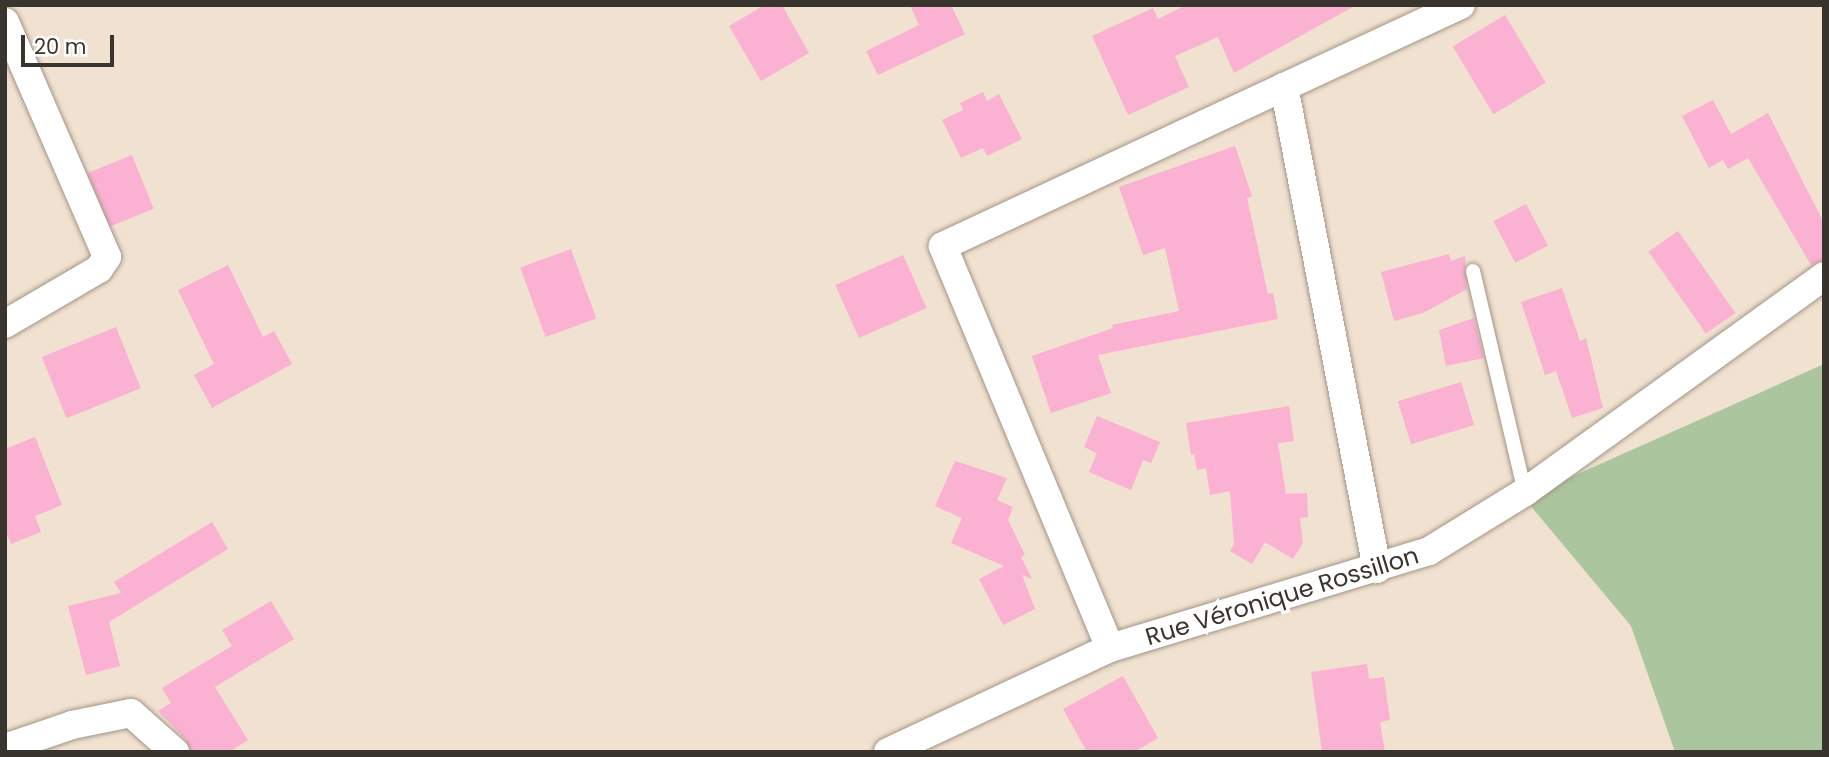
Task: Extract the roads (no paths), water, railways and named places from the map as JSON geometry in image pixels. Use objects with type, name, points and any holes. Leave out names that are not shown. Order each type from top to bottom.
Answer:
[{"type":"street","points":[[1110,648],[943,246],[1461,5]]},
{"type":"street","points":[[5,22],[107,257],[99,269],[5,324]]},
{"type":"street","points":[[1284,87],[1377,569]]},
{"type":"street","name":"Rue Véronique Rossillon","points":[[888,752],[1110,648],[1429,551],[1525,492],[1824,276]]},
{"type":"street","points":[[5,748],[72,725],[131,713],[175,752]]},
{"type":"lane","points":[[1473,271],[1525,492]]}]
